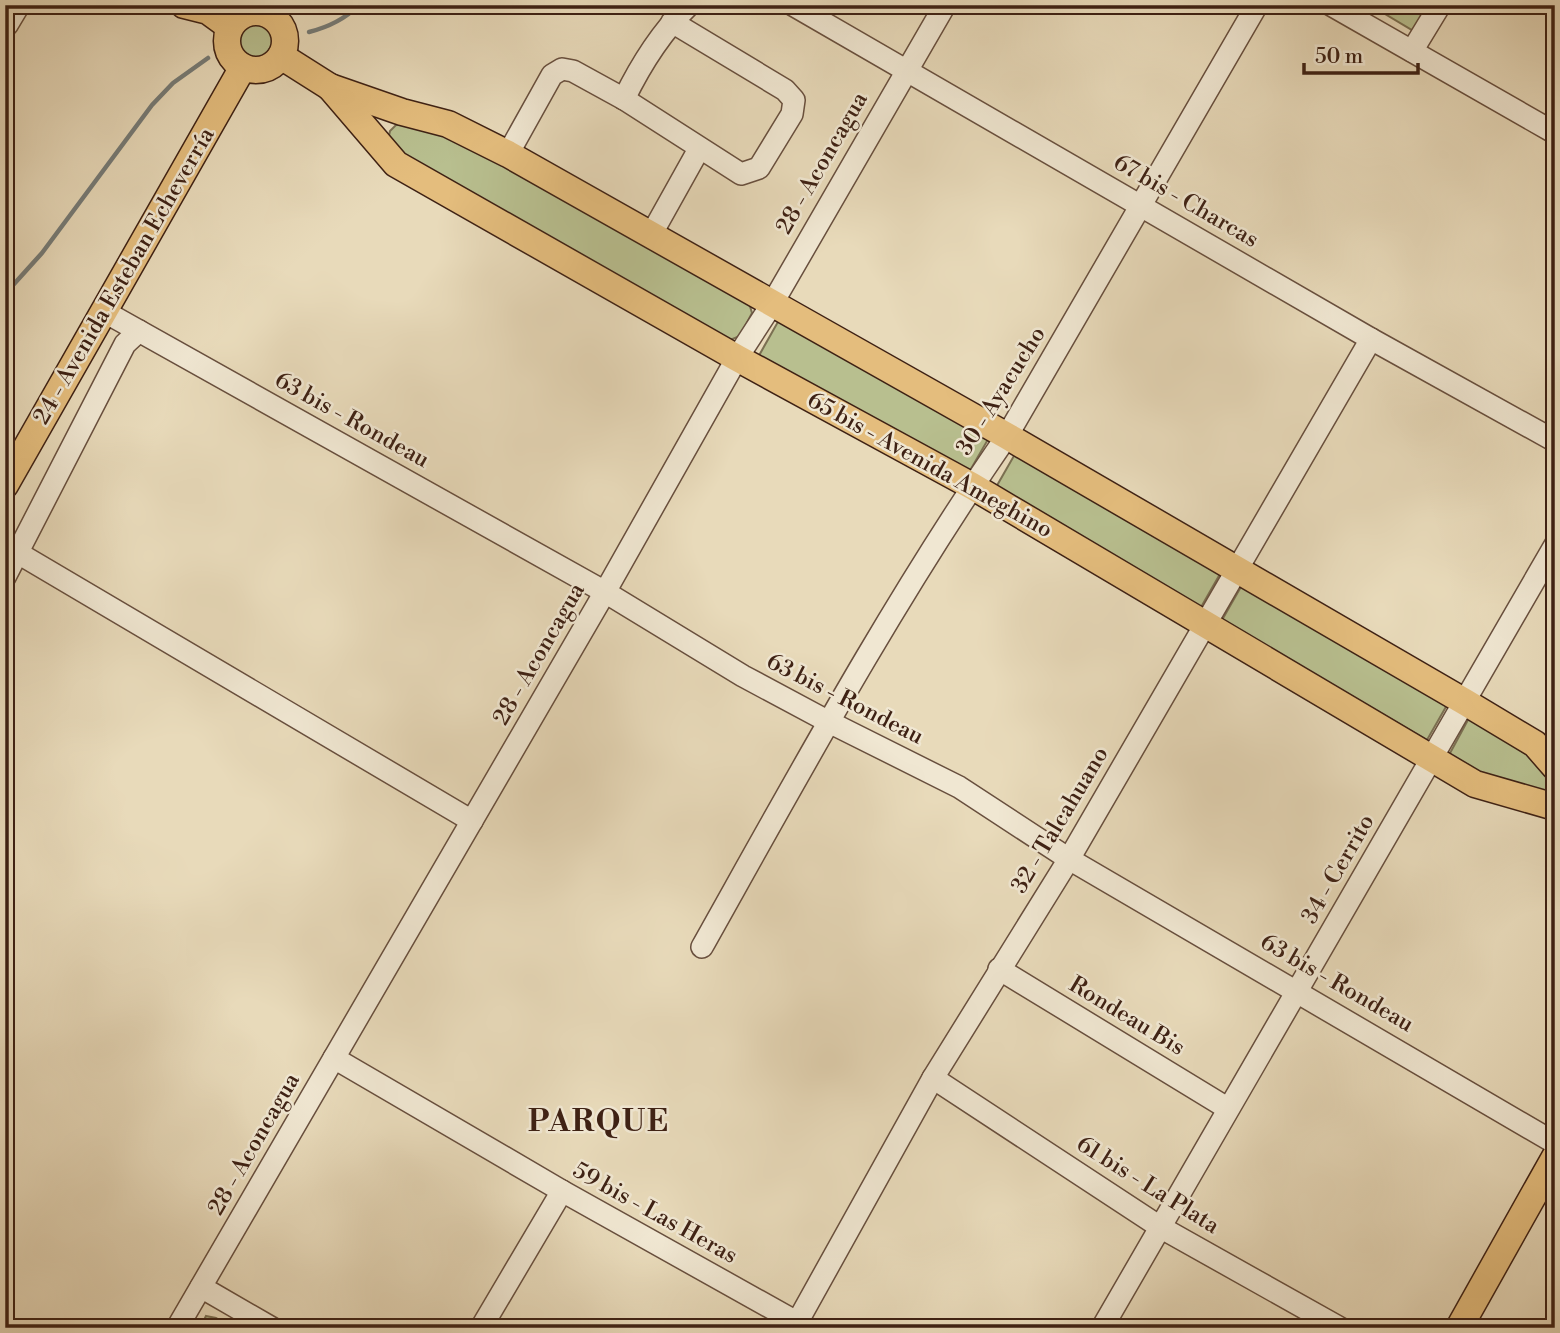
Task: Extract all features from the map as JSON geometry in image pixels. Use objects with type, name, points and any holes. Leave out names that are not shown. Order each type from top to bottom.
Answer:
[{"type":"main road","points":[[199,7],[230,27]]},
{"type":"main road","points":[[274,10],[284,30],[286,41],[281,56],[272,66],[263,70],[253,70],[235,62],[227,45],[230,27],[236,19],[253,12],[274,10]]},
{"type":"main road","name":"65 bis - Avenida Ameghino","points":[[281,56],[330,86],[447,124],[508,154],[1007,436],[1465,702],[1535,744],[1555,767]]},
{"type":"main road","name":"24 - Avenida Esteban Echeverría","points":[[5,485],[243,67]]},
{"type":"main road","name":"65 bis - Avenida Ameghino","points":[[330,86],[396,164],[737,358],[972,486],[1475,784],[1555,807]]},
{"type":"main road","points":[[389,158],[383,133],[388,123],[395,118],[413,114]]},
{"type":"main road","points":[[1459,1328],[1555,1157]]},
{"type":"street","points":[[5,24],[8,25],[19,5]]},
{"type":"street","points":[[624,99],[640,68],[672,22],[689,5]]},
{"type":"street","name":"67 bis - Charcas","points":[[793,5],[1371,339],[1555,441]]},
{"type":"street","name":"28 - Aconcagua","points":[[177,1328],[606,592],[737,358],[772,304],[945,5]]},
{"type":"street","name":"30 - Ayacucho","points":[[702,947],[829,722],[972,486],[1007,436],[1258,5]]},
{"type":"street","points":[[1331,5],[1555,133]]},
{"type":"street","points":[[1412,51],[1440,5]]},
{"type":"street","points":[[508,154],[552,75],[562,69],[573,71],[624,99],[741,174],[759,168],[792,114],[794,100],[785,90],[672,22]]},
{"type":"street","points":[[651,235],[699,149]]},
{"type":"street","name":"63 bis - Rondeau","points":[[105,312],[606,592],[743,676],[959,787],[1069,859],[1555,1143]]},
{"type":"street","points":[[5,577],[125,344],[139,331]]},
{"type":"street","name":"32 - Talcahuano","points":[[799,1326],[933,1079],[1069,859],[1371,339]]},
{"type":"street","name":"34 - Cerrito","points":[[1102,1328],[1555,545]]},
{"type":"street","points":[[18,552],[472,821]]},
{"type":"street","name":"Rondeau Bis","points":[[999,969],[1227,1108]]},
{"type":"street","name":"59 bis - Las Heras","points":[[334,1058],[799,1326]]},
{"type":"street","name":"61 bis - La Plata","points":[[933,1079],[1160,1227],[1339,1328]]},
{"type":"street","points":[[481,1328],[562,1191]]},
{"type":"street","points":[[201,1287],[272,1328]]},
{"type":"green space","points":[[1370,5],[1433,5],[1417,33]]},
{"type":"green space","points":[[257,24],[270,29],[275,42],[270,55],[257,60],[244,55],[239,42],[244,29]]},
{"type":"green space","points":[[399,122],[438,126],[749,303],[752,313],[740,336],[730,340],[396,150],[388,140],[390,131]]},
{"type":"green space","points":[[779,320],[990,436],[968,474],[757,359]]},
{"type":"green space","points":[[1015,454],[1220,574],[1200,609],[995,489]]},
{"type":"green space","points":[[1242,585],[1447,705],[1427,740],[1222,620]]},
{"type":"green space","points":[[1469,718],[1534,759],[1548,777],[1555,781],[1555,797],[1490,779],[1449,755]]},
{"type":"green space","points":[[206,1316],[216,1318],[232,1328],[200,1328]]},
{"type":"waterway","points":[[309,32],[336,22],[359,5]]},
{"type":"waterway","points":[[5,294],[42,253],[152,105],[173,83],[208,58]]},
{"type":"district","name":"PARQUE","points":[[599,1122]]}]
